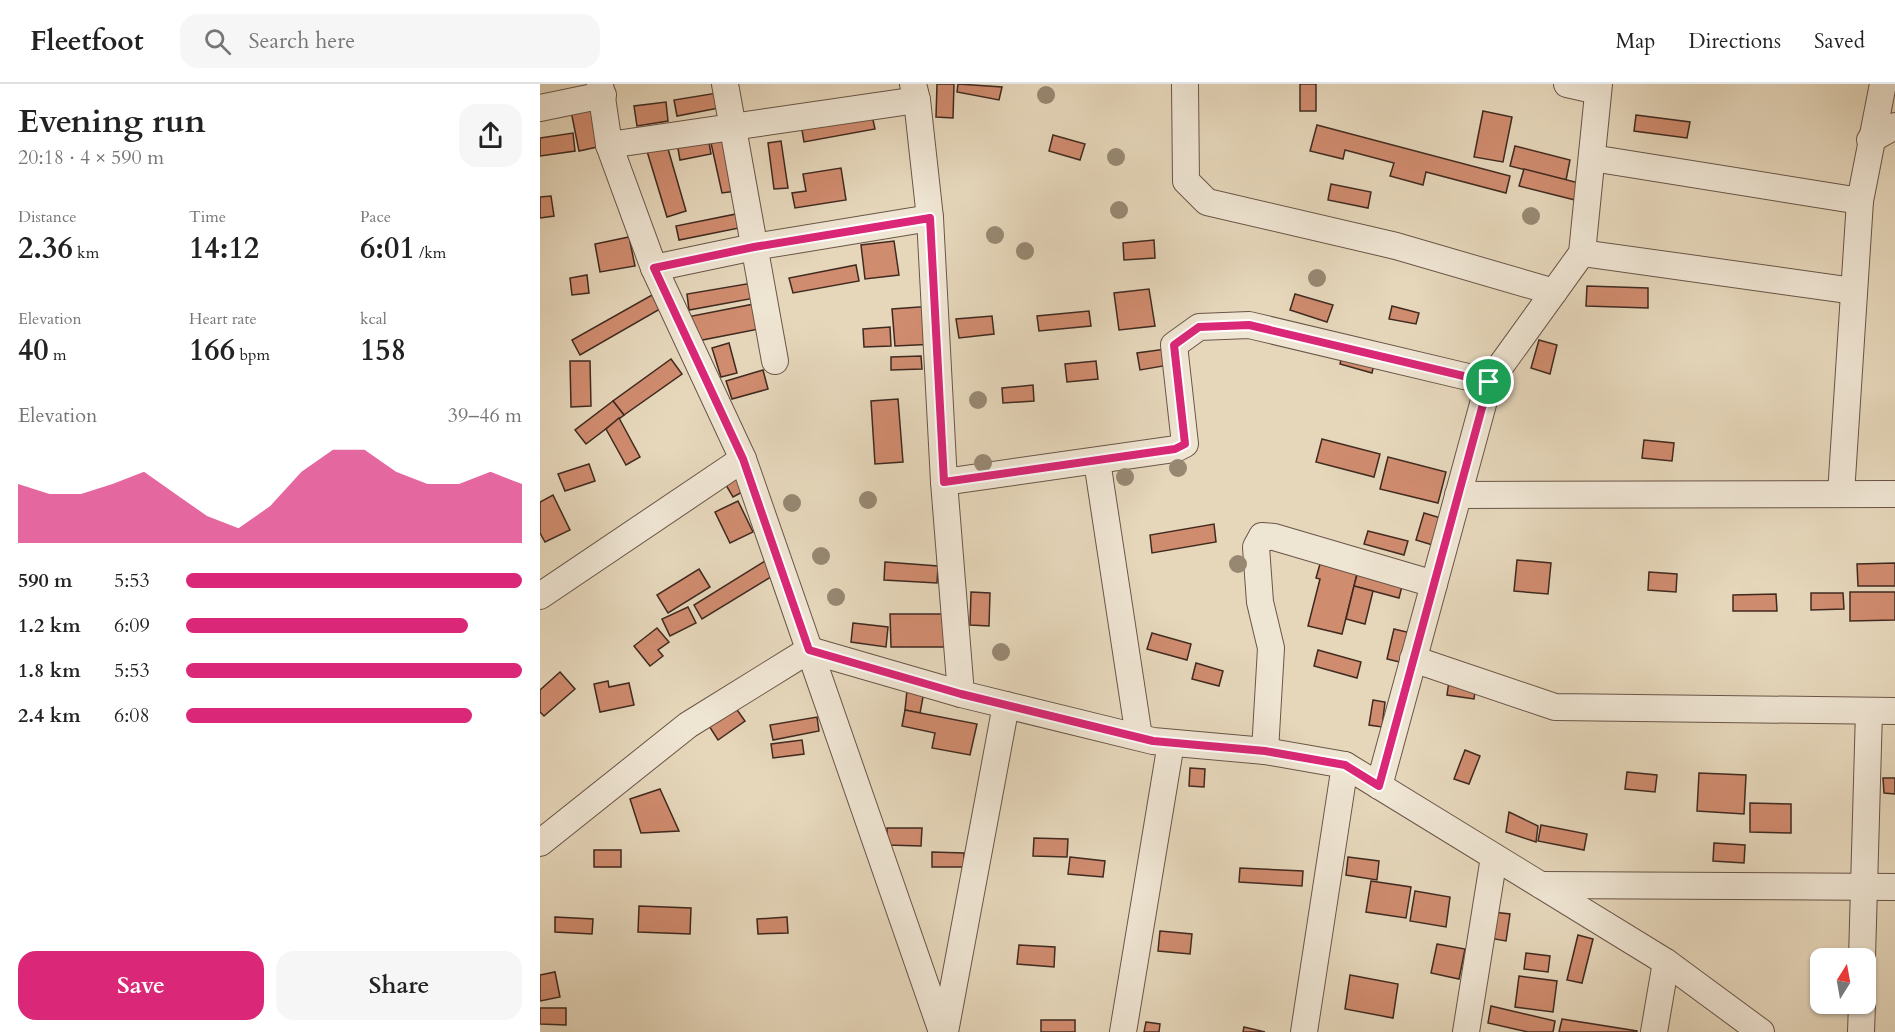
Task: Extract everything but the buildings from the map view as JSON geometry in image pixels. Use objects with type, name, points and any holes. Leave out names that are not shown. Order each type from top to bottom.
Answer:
[{"type":"street","points":[[725,84],[775,361]]},
{"type":"street","points":[[1185,84],[1186,181],[1207,202],[1396,246],[1554,292]]},
{"type":"street","points":[[1379,786],[1489,382],[1582,253],[1599,87],[1567,84]]},
{"type":"street","points":[[1841,494],[1860,201],[1870,140],[1883,84]]},
{"type":"street","points":[[540,108],[602,89],[609,145],[654,268],[743,459],[944,1032]]},
{"type":"street","points":[[609,145],[733,128],[915,92],[930,218],[944,482],[961,694]]},
{"type":"street","points":[[1870,140],[1895,126]]},
{"type":"street","points":[[1592,158],[1860,201]]},
{"type":"street","points":[[654,268],[754,247],[930,218]]},
{"type":"street","points":[[1582,253],[1854,291]]},
{"type":"street","points":[[944,482],[1175,449],[1185,444],[1174,345],[1199,327],[1249,325],[1489,382]]},
{"type":"street","points":[[540,596],[743,459]]},
{"type":"street","points":[[1097,461],[1139,737]]},
{"type":"street","points":[[1458,495],[1895,494]]},
{"type":"street","points":[[1265,751],[1271,648],[1259,591],[1256,547],[1262,536],[1274,537],[1434,584]]},
{"type":"street","points":[[540,843],[688,725],[809,650],[961,694],[1139,737],[1172,743],[1265,751],[1345,765],[1666,962],[1761,1032]]},
{"type":"street","points":[[1413,659],[1556,707],[1895,711]]},
{"type":"street","points":[[944,1032],[1006,705]]},
{"type":"street","points":[[1862,948],[1869,711]]},
{"type":"street","points":[[1123,1032],[1172,743]]},
{"type":"street","points":[[1304,1032],[1345,765]]},
{"type":"street","points":[[1466,1032],[1494,856]]},
{"type":"street","points":[[1540,885],[1895,886]]},
{"type":"street","points":[[1654,1032],[1666,962]]},
{"type":"street","points":[[1861,1032],[1862,1014]]},
{"type":"route","points":[[930,218],[944,482],[1175,449],[1185,444],[1174,345],[1199,327],[1249,325],[1489,382],[1379,786],[1345,765],[1265,751],[1153,741],[961,694],[809,650],[743,459],[654,268],[754,247],[930,218]]}]
